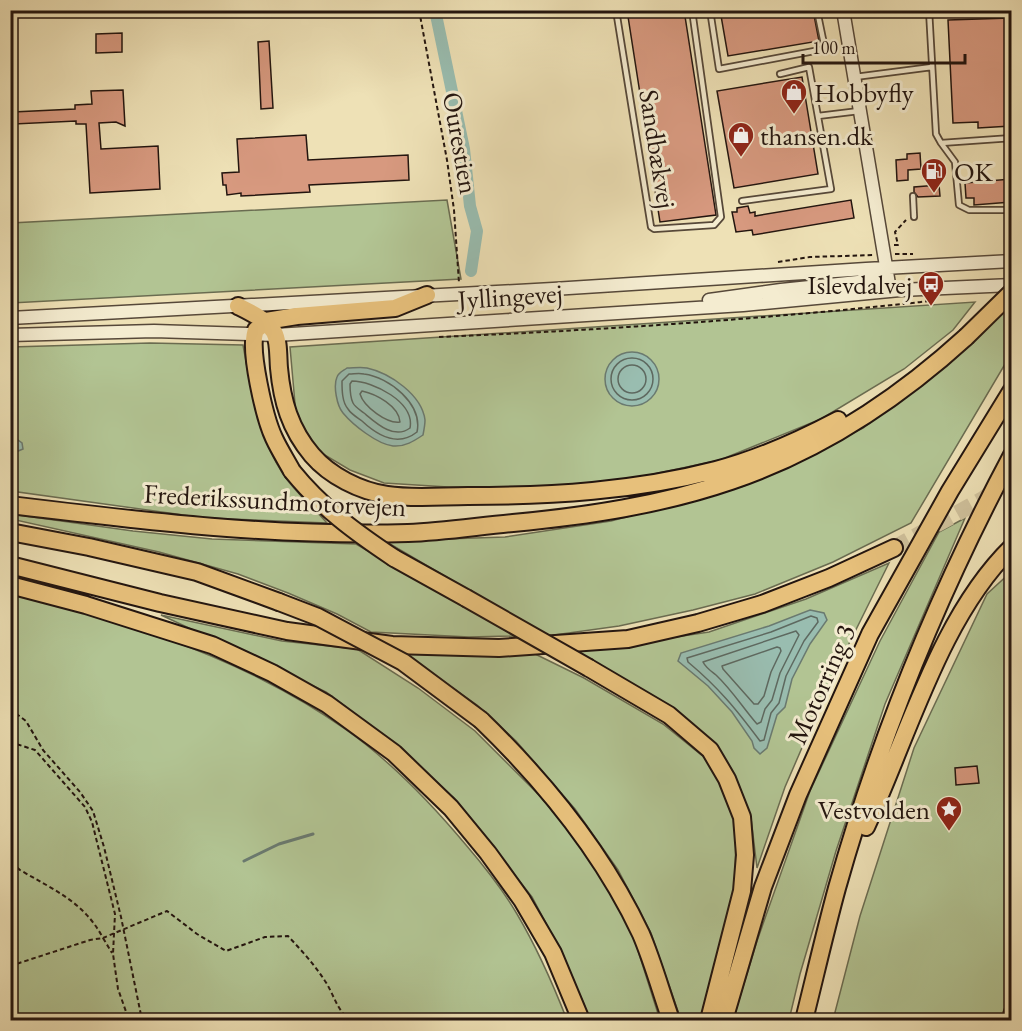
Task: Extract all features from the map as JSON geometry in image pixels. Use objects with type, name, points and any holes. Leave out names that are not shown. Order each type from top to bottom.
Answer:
[{"type":"highway","name":"Frederikssundmotorvejen","points":[[10,505],[158,523],[290,532],[410,533],[574,517],[626,509],[732,481],[810,448],[851,425],[891,399],[928,370],[966,337],[1011,292]]},
{"type":"highway","points":[[427,295],[395,308],[297,316],[271,328],[260,325],[254,335],[260,393],[273,438],[292,471],[332,514],[394,558],[669,715],[710,750],[727,779],[742,817],[745,855],[742,891],[709,1020]]},
{"type":"highway","points":[[238,306],[271,328],[282,397],[290,421],[314,457],[339,477],[362,489],[386,495],[526,496],[582,492],[643,484],[717,470],[771,451],[825,427],[928,370]]},
{"type":"highway","name":"Motorring 3","points":[[724,1020],[771,867],[798,795],[870,634],[950,491],[1011,390]]},
{"type":"highway","points":[[804,1020],[837,887],[875,768],[919,654],[982,510],[1011,455]]},
{"type":"highway","points":[[10,532],[89,547],[197,572],[318,617],[403,662],[481,720],[516,754],[591,847],[618,891],[641,936],[671,1020]]},
{"type":"highway","points":[[837,887],[883,790],[922,693],[960,615],[994,564],[1011,547]]},
{"type":"highway","points":[[10,565],[160,603],[287,631],[392,645],[499,648],[628,639],[698,623],[762,604],[828,578],[894,548]]},
{"type":"highway","points":[[10,585],[86,605],[212,645],[272,673],[327,704],[394,753],[451,808],[522,900],[553,953],[581,1020]]},
{"type":"street","points":[[843,10],[890,290]]},
{"type":"street","name":"Jyllingevej","points":[[10,318],[553,289],[1011,261]]},
{"type":"street","points":[[675,309],[713,299],[877,280],[883,275],[885,268]]},
{"type":"street","name":"Jyllingevej","points":[[271,328],[675,309],[743,305],[890,290],[1011,285]]},
{"type":"street","points":[[10,335],[154,331],[254,335]]},
{"type":"lane","name":"Sandbækvej","points":[[616,10],[651,227],[654,229],[714,225],[721,217],[692,10]]},
{"type":"lane","points":[[710,10],[719,69],[825,49],[817,10]]},
{"type":"lane","points":[[929,10],[936,134],[955,162],[959,206],[969,210],[1011,210]]},
{"type":"lane","points":[[854,77],[932,67]]},
{"type":"lane","points":[[742,201],[831,189],[809,68],[780,74]]},
{"type":"lane","points":[[818,116],[859,111]]},
{"type":"lane","points":[[941,143],[1011,138]]},
{"type":"lane","points":[[913,196],[914,217]]},
{"type":"path","name":"Ourestien","points":[[418,10],[447,160],[454,210],[459,283]]},
{"type":"path","points":[[883,246],[898,245],[895,232],[908,218],[914,217]]},
{"type":"path","points":[[10,709],[26,721],[43,750],[80,792],[93,811],[104,847],[142,1020]]},
{"type":"path","points":[[10,742],[35,750],[85,807],[92,822],[115,914],[113,954],[118,989],[129,1020]]},
{"type":"path","points":[[10,855],[13,864],[20,870],[77,904],[96,924],[113,954]]},
{"type":"path","points":[[10,966],[90,940],[103,938],[167,911],[196,934],[226,951],[265,938],[288,936],[325,981],[343,1016],[351,1020]]},
{"type":"path","points":[[1001,1020],[1011,985]]},
{"type":"green space","points":[[447,200],[461,279],[11,303],[11,223]]},
{"type":"green space","points":[[975,302],[953,330],[904,369],[821,419],[720,460],[635,478],[547,487],[448,487],[384,483],[350,470],[318,451],[296,415],[290,347]]},
{"type":"green space","points":[[1011,305],[1011,354],[911,523],[833,562],[755,594],[619,626],[547,636],[385,541],[505,537],[611,521],[744,486],[863,428],[948,362]]},
{"type":"green space","points":[[150,343],[243,345],[261,428],[274,459],[293,487],[327,523],[205,518],[11,491],[11,347]]},
{"type":"green space","points":[[11,514],[133,531],[212,539],[356,544],[515,636],[469,637],[371,632],[337,614],[238,574],[159,552],[11,519]]},
{"type":"green space","points":[[965,518],[885,704],[836,851],[789,1020],[733,1020],[757,941],[810,791],[880,641],[939,532]]},
{"type":"green space","points":[[889,563],[833,676],[785,787],[757,868],[751,818],[738,783],[715,745],[576,652],[709,632],[806,599]]},
{"type":"green space","name":"Vestvolden","points":[[1011,572],[1011,1020],[833,1020],[860,916],[914,748],[987,594]]},
{"type":"green space","points":[[11,592],[128,626],[213,657],[304,702],[362,741],[424,798],[493,878],[512,905],[531,940],[567,1020],[11,1020]]},
{"type":"green space","points":[[161,615],[282,641],[357,649],[418,688],[475,731],[540,796],[582,847],[613,895],[634,938],[660,1020],[589,1020],[557,944],[532,897],[454,798],[391,741],[326,692]]},
{"type":"green space","points":[[531,652],[584,678],[663,724],[705,758],[728,796],[736,824],[735,887],[700,1020],[681,1020],[651,933],[618,870],[575,809],[516,741],[477,705],[404,654],[462,655]]},
{"type":"water","points":[[627,352],[637,352],[647,356],[655,364],[659,379],[655,394],[647,402],[637,406],[627,406],[617,402],[609,394],[605,384],[605,374],[609,364],[617,356]]},
{"type":"water","points":[[347,368],[365,368],[376,371],[404,386],[423,411],[425,420],[423,435],[405,445],[393,446],[373,438],[353,423],[343,413],[337,401],[336,381],[338,375]]},
{"type":"water","points":[[11,435],[22,443],[23,449],[11,454]]},
{"type":"water","points":[[810,610],[824,613],[827,620],[810,644],[792,679],[785,707],[777,715],[767,748],[760,754],[732,712],[708,686],[678,661],[681,653],[769,626]]},
{"type":"building","points":[[627,10],[684,10],[716,215],[660,222]]},
{"type":"building","points":[[720,10],[813,10],[819,41],[728,56]]},
{"type":"building","points":[[1011,18],[1011,126],[978,128],[978,122],[953,123],[948,20]]},
{"type":"building","points":[[122,33],[122,52],[96,53],[96,34]]},
{"type":"building","points":[[269,41],[273,108],[261,109],[258,42]]},
{"type":"building","points":[[802,77],[818,174],[734,188],[717,91]]},
{"type":"building","points":[[123,90],[125,126],[116,122],[99,123],[101,149],[158,146],[160,189],[90,193],[86,124],[76,124],[76,121],[14,124],[13,112],[75,109],[75,105],[92,104],[91,91]]},
{"type":"building","points":[[306,135],[308,160],[408,155],[409,180],[309,185],[310,192],[227,195],[222,173],[239,172],[237,139]]},
{"type":"building","points":[[920,153],[921,169],[908,170],[908,180],[897,181],[896,160],[907,159],[907,154]]},
{"type":"building","points":[[1011,179],[1011,202],[974,205],[974,198],[966,198],[965,183]]},
{"type":"building","points":[[939,185],[940,196],[918,197],[914,192],[914,187]]},
{"type":"building","points":[[851,200],[854,218],[753,235],[752,230],[736,232],[732,212],[737,212],[737,208],[748,206],[750,213],[755,212],[755,216]]},
{"type":"building","points":[[977,766],[979,783],[956,785],[955,768]]},
{"type":"waterway","points":[[435,10],[464,149],[470,206],[477,231],[471,271]]},
{"type":"waterway","points":[[244,861],[279,844],[313,834]]},
{"type":"tunnel","points":[[894,548],[983,499],[1012,477]]},
{"type":"place","name":"Hobbyfly","points":[[794,115]]},
{"type":"place","name":"thansen.dk","points":[[741,158]]},
{"type":"place","name":"OK","points":[[934,194]]},
{"type":"place","name":"Islevdalvej","points":[[931,307]]},
{"type":"place","name":"Vestvolden","points":[[949,832]]}]
